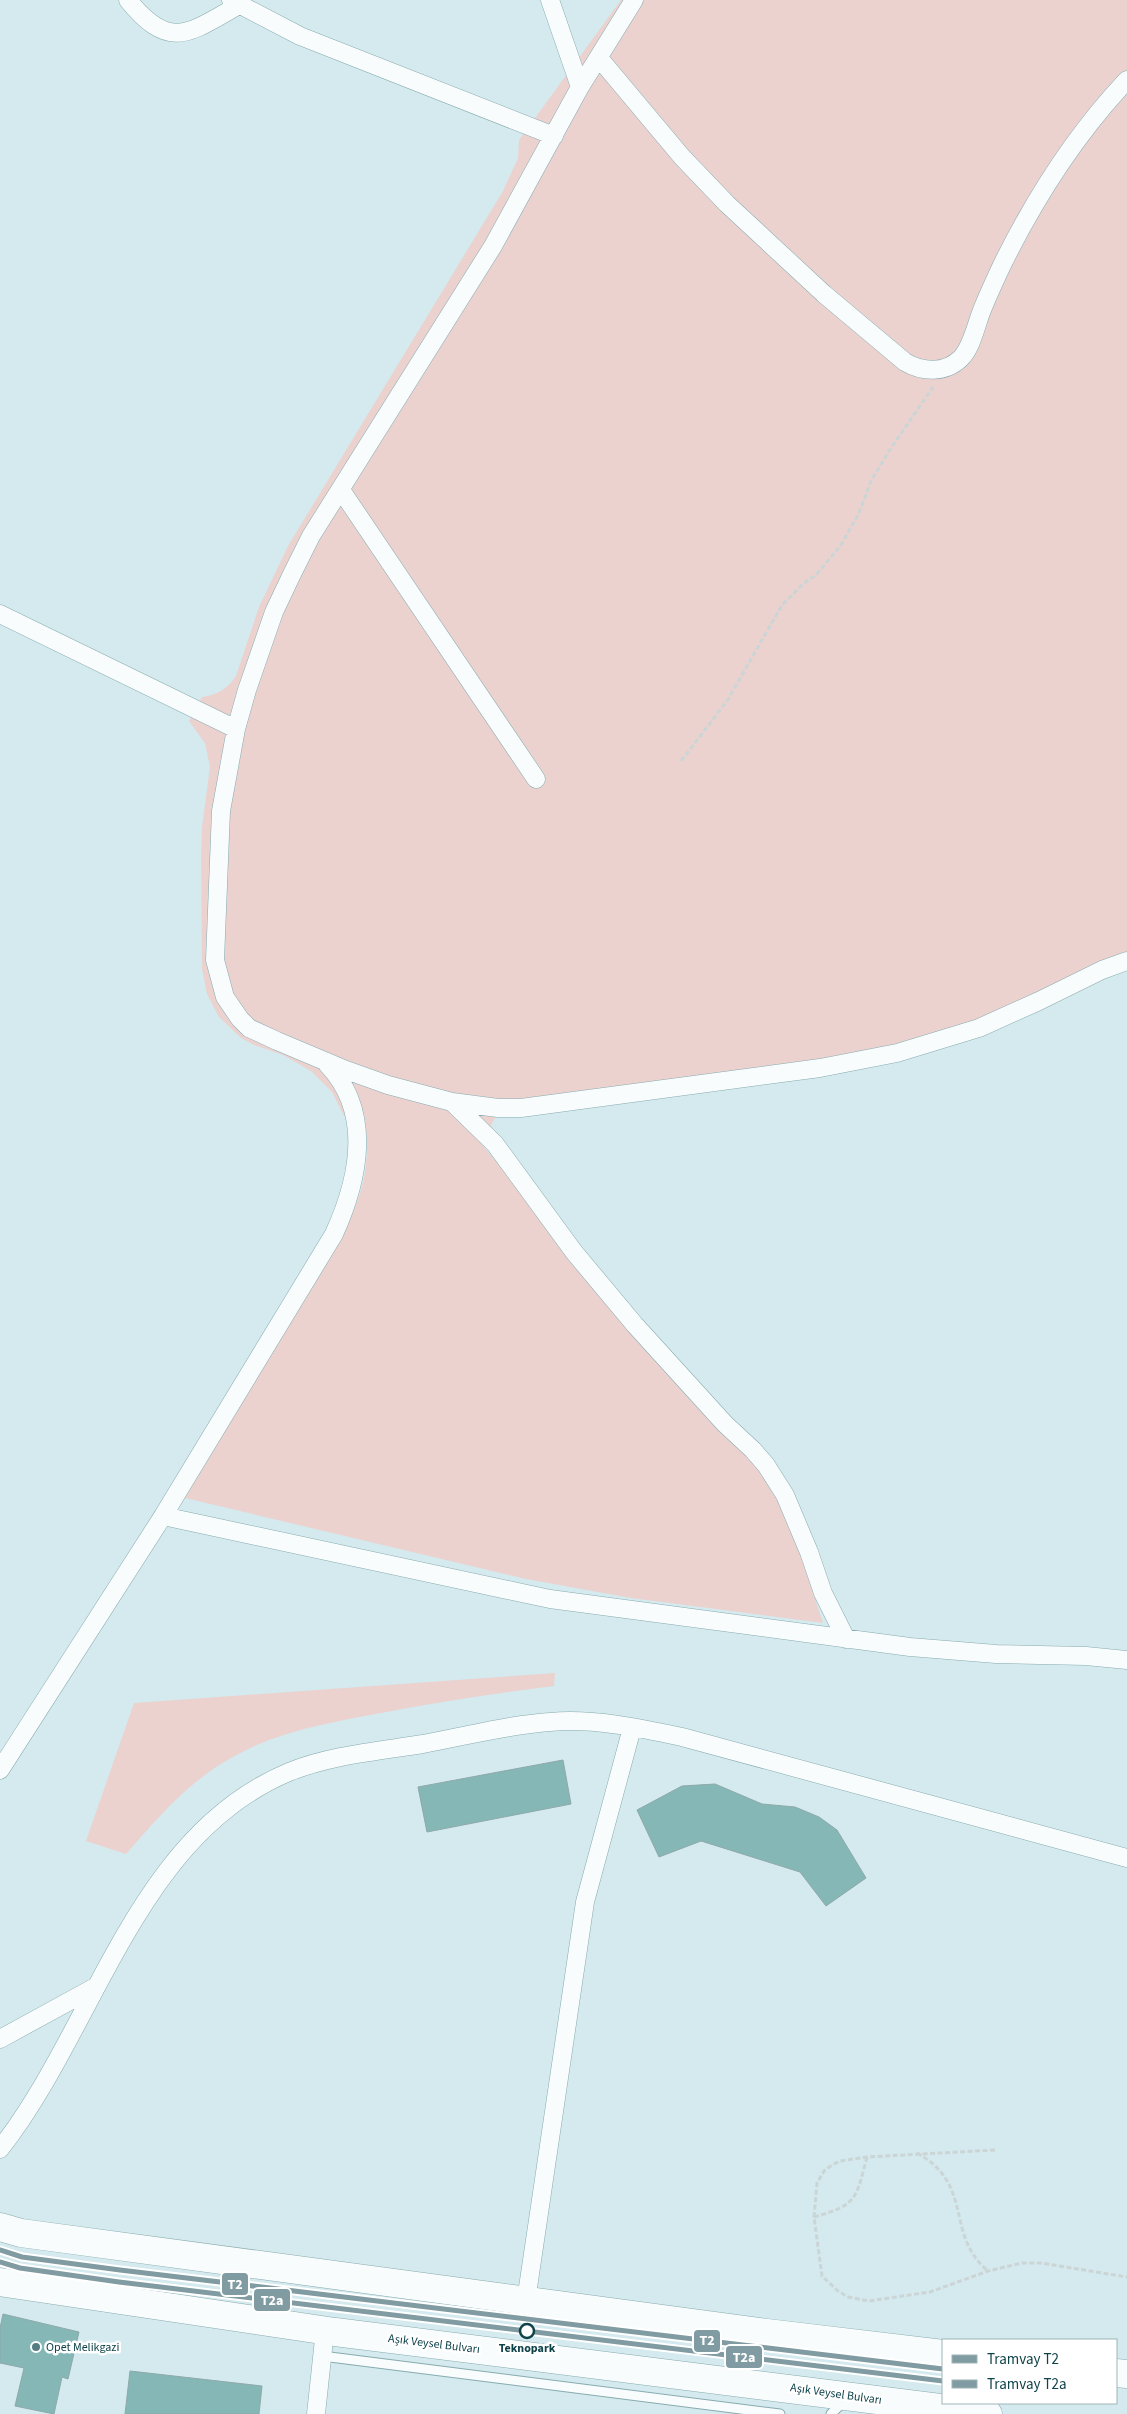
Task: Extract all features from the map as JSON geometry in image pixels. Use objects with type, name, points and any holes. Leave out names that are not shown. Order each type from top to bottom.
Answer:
[{"type":"main road","points":[[0,2227],[21,2233],[767,2333],[942,2354]]},
{"type":"main road","name":"Aşık Veysel Bulvarı","points":[[0,2282],[324,2343],[840,2405],[988,2414]]},
{"type":"street","points":[[128,0],[151,25],[175,33],[190,32],[235,2],[300,36],[554,136]]},
{"type":"street","points":[[550,0],[580,87]]},
{"type":"street","points":[[634,0],[580,87],[493,246],[311,536],[274,612],[247,690],[236,730],[221,810],[215,948],[217,973],[232,1008],[249,1028],[325,1062],[388,1084],[452,1102],[498,1108],[546,1106],[594,1097],[775,1075],[859,1062],[938,1042],[979,1028],[1039,1001],[1093,973],[1127,961]]},
{"type":"street","points":[[599,58],[640,108],[702,177],[775,250],[824,294],[913,366],[932,370],[951,365],[966,352],[1001,266],[1046,186],[1095,117],[1127,80]]},
{"type":"street","points":[[340,490],[536,779]]},
{"type":"street","points":[[0,614],[236,730]]},
{"type":"street","points":[[0,1770],[163,1516],[322,1256],[345,1211],[355,1172],[356,1122],[354,1110],[344,1085],[325,1062]]},
{"type":"street","points":[[452,1102],[495,1144],[574,1252],[641,1332],[725,1424],[766,1465],[785,1495],[809,1552],[823,1593],[846,1638]]},
{"type":"street","points":[[163,1516],[550,1599],[951,1651],[1127,1660]]},
{"type":"street","points":[[0,2149],[44,2085],[138,1912],[172,1865],[212,1821],[249,1793],[296,1770],[332,1759],[551,1722],[632,1728],[682,1737],[1127,1858]]},
{"type":"street","points":[[526,2301],[585,1902],[632,1728]]},
{"type":"street","points":[[0,2038],[97,1986]]},
{"type":"street","points":[[316,2414],[324,2343]]},
{"type":"lane","points":[[324,2343],[780,2414]]},
{"type":"path","points":[[681,761],[727,701],[782,605],[803,584],[816,575],[841,545],[860,514],[871,482],[889,451],[919,406],[951,365]]},
{"type":"path","points":[[995,2150],[867,2157],[840,2161],[824,2171],[817,2183],[814,2217],[822,2276],[838,2291],[853,2298],[869,2301],[930,2292],[988,2271],[1022,2263],[1041,2263],[1127,2278]]},
{"type":"path","points":[[917,2153],[935,2165],[948,2182],[957,2203],[968,2247],[988,2271]]},
{"type":"path","points":[[814,2217],[839,2209],[850,2203],[858,2188],[867,2157]]},
{"type":"shaded area","points":[[621,0],[1127,0],[1127,964],[955,1040],[497,1115],[491,1125],[494,1132],[479,1141],[712,1418],[757,1463],[789,1520],[823,1623],[631,1598],[526,1579],[185,1498],[347,1224],[363,1184],[367,1157],[364,1114],[344,1116],[332,1092],[311,1071],[283,1055],[254,1045],[241,1038],[219,1017],[207,994],[202,969],[201,855],[202,827],[210,767],[205,743],[189,721],[202,697],[221,691],[236,676],[259,607],[288,546],[503,191],[518,158],[519,140]]},
{"type":"shaded area","points":[[555,1673],[554,1686],[403,1709],[321,1725],[282,1736],[244,1751],[211,1770],[172,1803],[126,1854],[86,1841],[134,1703]]},
{"type":"building","points":[[563,1760],[571,1804],[427,1832],[418,1787]]},
{"type":"building","points":[[715,1784],[762,1804],[795,1807],[819,1817],[837,1830],[866,1878],[826,1906],[800,1872],[701,1841],[659,1857],[637,1810],[682,1786]]},
{"type":"building","points":[[3,2314],[79,2332],[68,2379],[62,2377],[54,2414],[15,2406],[24,2368],[0,2363],[0,2328]]},
{"type":"building","points":[[130,2371],[262,2386],[259,2414],[125,2414]]},
{"type":"tram line","name":"T2","points":[[0,2250],[22,2257],[120,2270],[942,2369]]},
{"type":"tram line","name":"T2a","points":[[0,2262],[20,2268],[119,2282],[942,2381]]},
{"type":"place","name":"Teknopark","points":[[527,2331]]},
{"type":"place","name":"Opet Melikgazi","points":[[36,2347]]}]
